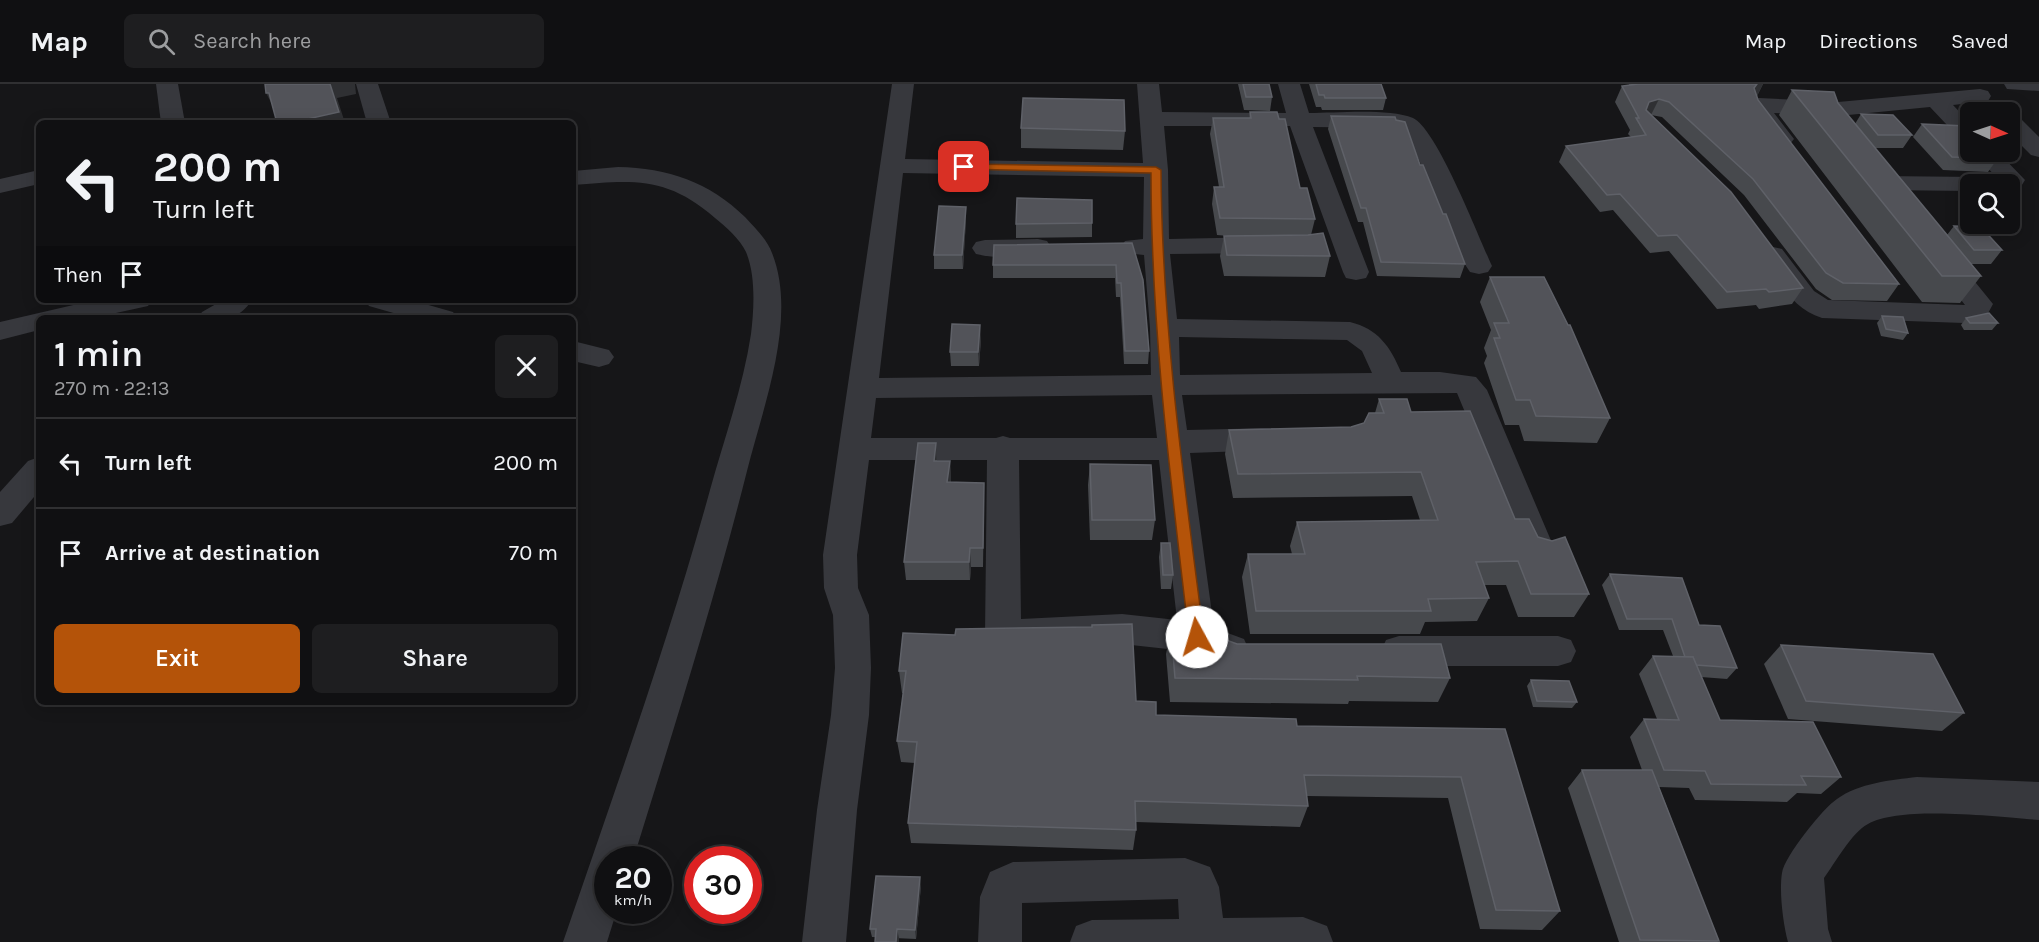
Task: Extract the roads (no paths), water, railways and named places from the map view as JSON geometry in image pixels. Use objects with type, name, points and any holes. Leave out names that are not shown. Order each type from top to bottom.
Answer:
[{"type":"street","points":[[167,84],[173,120]]},
{"type":"street","points":[[824,942],[837,810],[850,715],[853,668],[851,615],[842,588],[840,555],[903,84]]},
{"type":"street","points":[[1148,84],[1156,170],[1156,247],[1164,328],[1166,386],[1197,637]]},
{"type":"street","points":[[1289,84],[1299,119],[1356,273]]},
{"type":"street","points":[[2015,84],[2039,84]]},
{"type":"street","points":[[373,85],[379,120]]},
{"type":"street","points":[[1746,87],[1796,97],[1838,109],[1936,101],[1972,90],[1988,102]]},
{"type":"street","points":[[1794,156],[1758,105],[1796,97],[1857,90]]},
{"type":"street","points":[[1936,101],[1960,125]]},
{"type":"street","points":[[1838,109],[1835,116],[1837,127],[1844,136]]},
{"type":"street","points":[[1152,119],[1394,120],[1414,128],[1479,267]]},
{"type":"street","points":[[2020,131],[2039,150]]},
{"type":"street","points":[[1995,162],[2007,174]]},
{"type":"street","points":[[892,166],[1156,170]]},
{"type":"street","points":[[1904,211],[1874,173],[1960,182]]},
{"type":"street","points":[[576,178],[636,174],[666,178],[688,186],[717,205],[741,228],[759,254],[768,294],[764,342],[707,564],[616,846]]},
{"type":"street","points":[[0,186],[36,178]]},
{"type":"street","points":[[1761,240],[1804,297],[1822,309],[1914,314],[1964,314],[1976,311],[1979,304],[1926,239]]},
{"type":"street","points":[[1110,247],[1292,245]]},
{"type":"street","points":[[985,248],[1065,247]]},
{"type":"street","points":[[1893,286],[1914,314]]},
{"type":"street","points":[[65,315],[123,303]]},
{"type":"street","points":[[218,315],[235,303]]},
{"type":"street","points":[[390,303],[432,315]]},
{"type":"street","points":[[0,331],[36,322]]},
{"type":"street","points":[[1164,328],[1350,331],[1364,335],[1372,342],[1391,382]]},
{"type":"street","points":[[862,388],[1391,382],[1465,384],[1472,390],[1538,550]]},
{"type":"street","points":[[854,449],[1173,445],[1298,439]]},
{"type":"street","points":[[1003,447],[987,635],[1122,629],[1197,637],[1231,651],[1266,651]]},
{"type":"street","points":[[0,514],[36,472]]},
{"type":"street","points":[[1371,651],[1558,651]]},
{"type":"street","points":[[1810,942],[1806,929],[1803,872],[1851,812],[1880,800],[1926,796],[2039,801]]},
{"type":"street","points":[[1000,942],[1001,897],[1005,887],[1013,883],[1185,878],[1195,881],[1198,887],[1203,941]]},
{"type":"street","points":[[585,942],[594,915]]},
{"type":"street","points":[[1092,942],[1303,939],[1311,942]]}]
